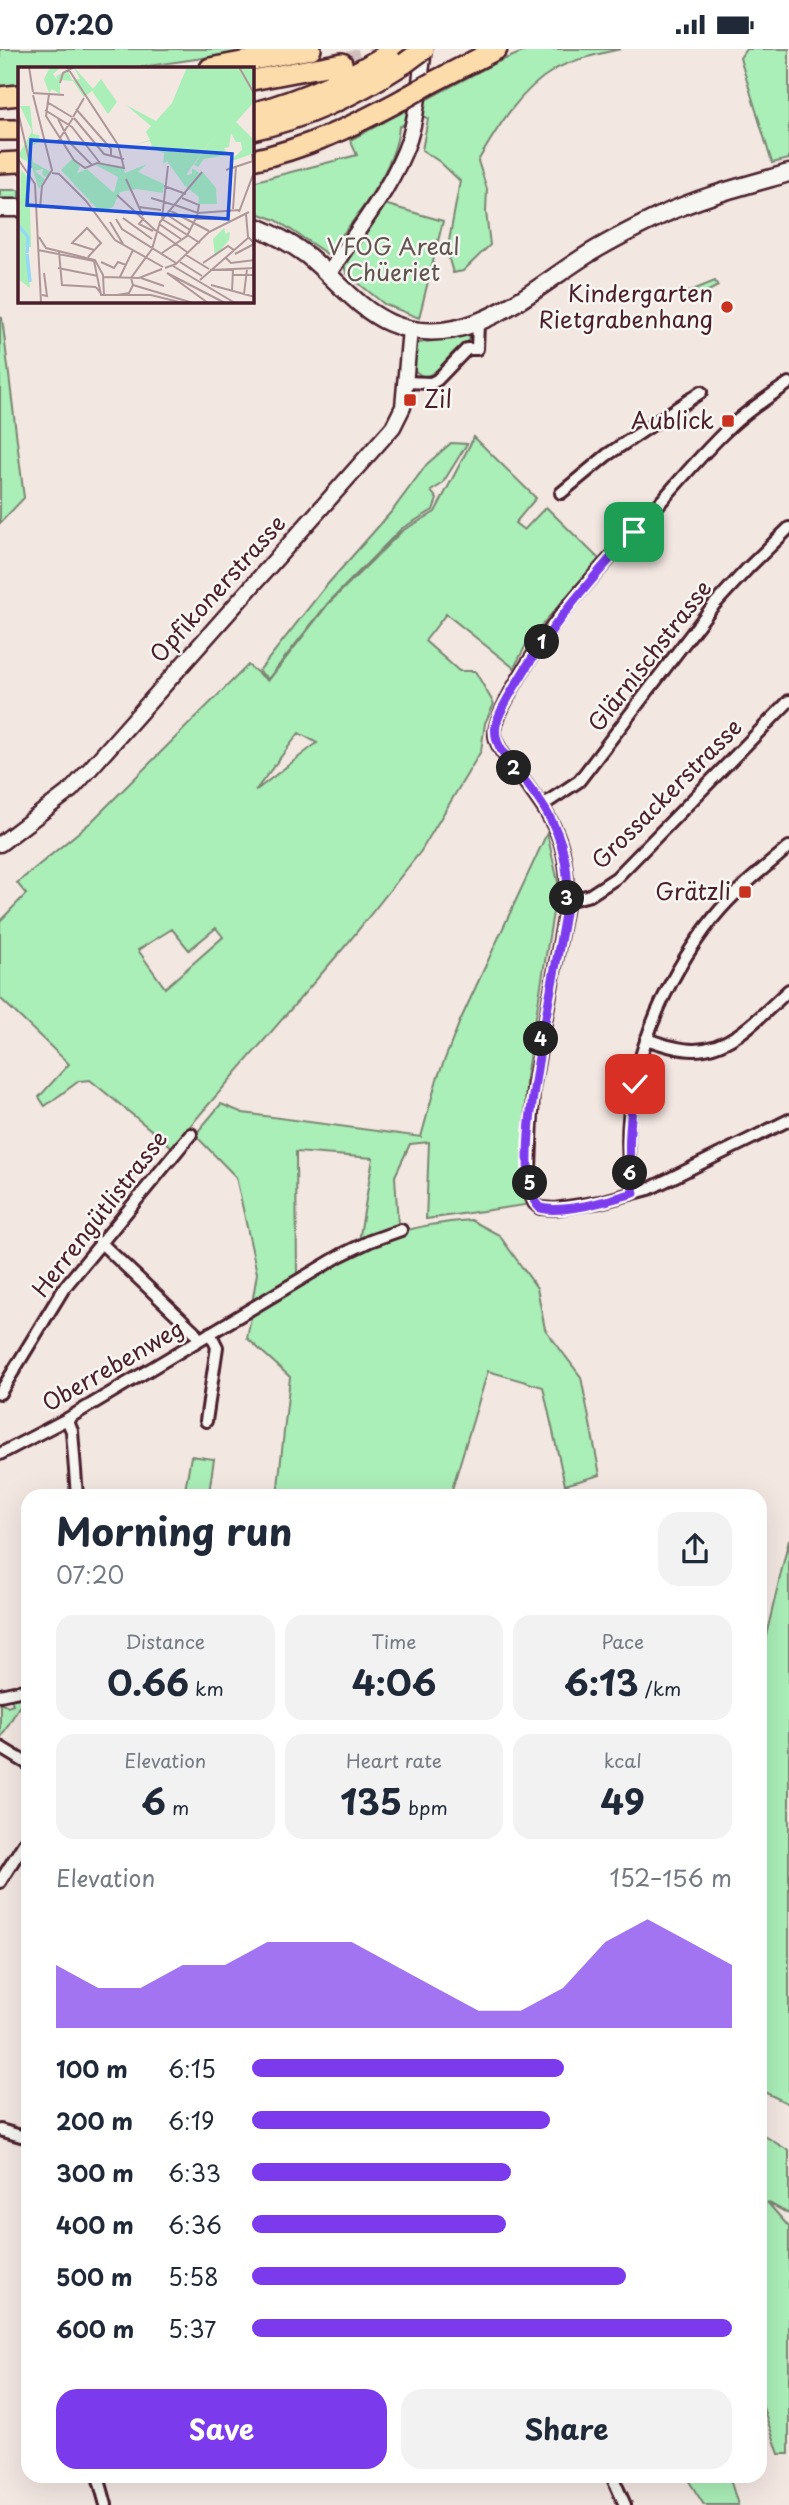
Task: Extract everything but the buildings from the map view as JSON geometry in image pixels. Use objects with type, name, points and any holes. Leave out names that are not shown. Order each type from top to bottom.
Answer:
[{"type":"highway","points":[[215,67],[311,49]]},
{"type":"highway","points":[[254,112],[323,89],[400,56],[424,49]]},
{"type":"highway","points":[[254,159],[330,135],[497,49]]},
{"type":"highway","points":[[254,130],[284,122],[370,85],[400,56]]},
{"type":"highway","points":[[254,80],[342,63]]},
{"type":"highway","points":[[0,97],[18,95]]},
{"type":"highway","points":[[0,107],[18,106]]},
{"type":"highway","points":[[0,130],[18,130]]},
{"type":"highway","points":[[0,163],[18,162]]},
{"type":"main road","points":[[254,226],[289,243],[368,311],[410,330],[432,332],[478,323],[506,309],[602,246],[666,213],[789,173]]},
{"type":"main road","points":[[0,208],[18,208]]},
{"type":"street","points":[[328,275],[389,182],[404,152],[412,127],[424,49]]},
{"type":"street","points":[[405,382],[431,383],[467,349],[477,348],[478,323]]},
{"type":"street","name":"Opfikonerstrasse","points":[[0,844],[71,790],[393,427],[401,412],[410,330]]},
{"type":"street","points":[[789,383],[758,404],[715,442],[573,601],[534,653],[498,719],[495,735],[502,751],[543,805],[560,841],[566,871],[566,901],[533,1089],[530,1188],[534,1203],[540,1208],[555,1209],[634,1193],[663,1183],[789,1120]]},
{"type":"street","points":[[561,493],[607,455],[701,392]]},
{"type":"street","name":"Glärnischstrasse","points":[[543,805],[579,781],[712,607],[789,528]]},
{"type":"street","name":"Grossackerstrasse","points":[[566,901],[590,895],[616,878],[789,701]]},
{"type":"street","points":[[634,1193],[629,1163],[630,1122],[635,1084],[646,1039],[669,986],[688,952],[715,916],[742,886],[789,847]]},
{"type":"street","points":[[646,1039],[693,1050],[720,1045],[746,1028],[789,990]]},
{"type":"street","name":"Herrengütlistrasse","points":[[0,1393],[64,1288],[191,1134]]},
{"type":"street","name":"Oberrebenweg","points":[[0,1454],[67,1419],[341,1255],[401,1230]]},
{"type":"street","points":[[100,1242],[194,1331],[199,1340]]},
{"type":"street","name":"Oberrebenweg","points":[[205,1421],[217,1347],[210,1333]]},
{"type":"street","points":[[67,1419],[74,1445],[77,1489]]},
{"type":"street","points":[[0,1695],[21,1690]]},
{"type":"street","points":[[1,1751],[21,1761]]},
{"type":"street","points":[[0,1882],[21,1848]]},
{"type":"street","points":[[0,2130],[21,2136]]},
{"type":"street","points":[[100,2483],[106,2505]]},
{"type":"street","points":[[614,2483],[625,2505]]},
{"type":"green space","points":[[0,49],[264,49],[142,67],[18,67],[18,86],[0,89]]},
{"type":"green space","points":[[530,49],[621,49],[577,60],[554,70],[530,88],[501,123],[478,161],[487,189],[486,212],[490,245],[463,271],[453,273],[447,252],[460,181],[422,150],[428,119],[422,115],[399,127],[396,143],[382,177],[327,254],[276,220],[254,212],[254,181],[357,155],[350,140],[493,64]]},
{"type":"green space","points":[[746,49],[789,49],[789,159],[772,163],[740,58]]},
{"type":"green space","points":[[0,190],[18,190],[18,200],[0,200]]},
{"type":"green space","name":"VFOG Areal Chüeriet","points":[[384,204],[443,221],[419,318],[384,304],[346,273],[344,264]]},
{"type":"green space","points":[[715,281],[718,286],[683,304],[678,296]]},
{"type":"green space","points":[[0,317],[24,498],[0,523]]},
{"type":"green space","points":[[472,335],[467,343],[455,350],[430,375],[423,377],[414,370],[413,352],[419,343]]},
{"type":"green space","points":[[474,437],[536,498],[515,523],[524,530],[546,507],[599,559],[528,641],[514,668],[446,614],[425,641],[459,671],[475,671],[494,704],[485,723],[481,751],[421,851],[347,944],[172,1147],[90,1080],[79,1081],[45,1106],[39,1097],[69,1064],[0,998],[0,921],[26,894],[17,883],[91,822],[248,665],[268,681],[329,603],[402,531],[435,512]],"holes":[[[299,733],[317,743],[255,791]],[[216,928],[223,937],[165,988],[138,950],[172,929],[189,950]]]},
{"type":"green space","points":[[451,443],[467,444],[442,484],[431,491],[437,499],[433,510],[401,529],[328,603],[268,679],[259,671],[326,586],[392,511],[427,464]]},
{"type":"green space","points":[[547,833],[558,882],[526,1077],[525,1205],[426,1219],[429,1142],[410,1144],[395,1176],[398,1224],[359,1241],[373,1158],[296,1152],[297,1276],[252,1304],[257,1273],[236,1177],[195,1135],[221,1104],[243,1113],[421,1137],[437,1079],[460,1021]]},
{"type":"green space","points":[[471,1220],[499,1235],[537,1288],[545,1329],[581,1377],[600,1475],[565,1485],[543,1387],[488,1371],[452,1489],[278,1489],[290,1377],[247,1338],[252,1312],[324,1267],[381,1239],[418,1227]]},
{"type":"green space","points":[[191,1456],[214,1459],[210,1489],[185,1489]]},
{"type":"green space","points":[[789,1539],[789,2104],[767,2093],[767,1632]]},
{"type":"green space","points":[[21,1698],[21,1703],[0,1739],[0,1702],[8,1706],[13,1704],[11,1699]]},
{"type":"green space","points":[[767,2137],[789,2151],[789,2214],[767,2202]]},
{"type":"green space","points":[[767,2202],[789,2227],[789,2454],[779,2454],[767,2419]]},
{"type":"green space","points":[[690,2483],[731,2483],[738,2505],[704,2505]]},
{"type":"tunnel","points":[[342,63],[386,51]]},
{"type":"place","name":"Kindergarten Rietgrabenhang","points":[[727,307]]},
{"type":"place","name":"Zil","points":[[410,400]]},
{"type":"place","name":"Aublick","points":[[728,421]]},
{"type":"place","name":"Grätzli","points":[[745,892]]},
{"type":"route","points":[[634,532],[557,620],[534,653],[503,707],[495,727],[497,742],[502,751],[543,805],[554,825],[566,871],[566,901],[533,1089],[530,1188],[531,1197],[540,1208],[555,1209],[600,1202],[634,1193],[629,1163],[630,1122],[635,1084]]}]
